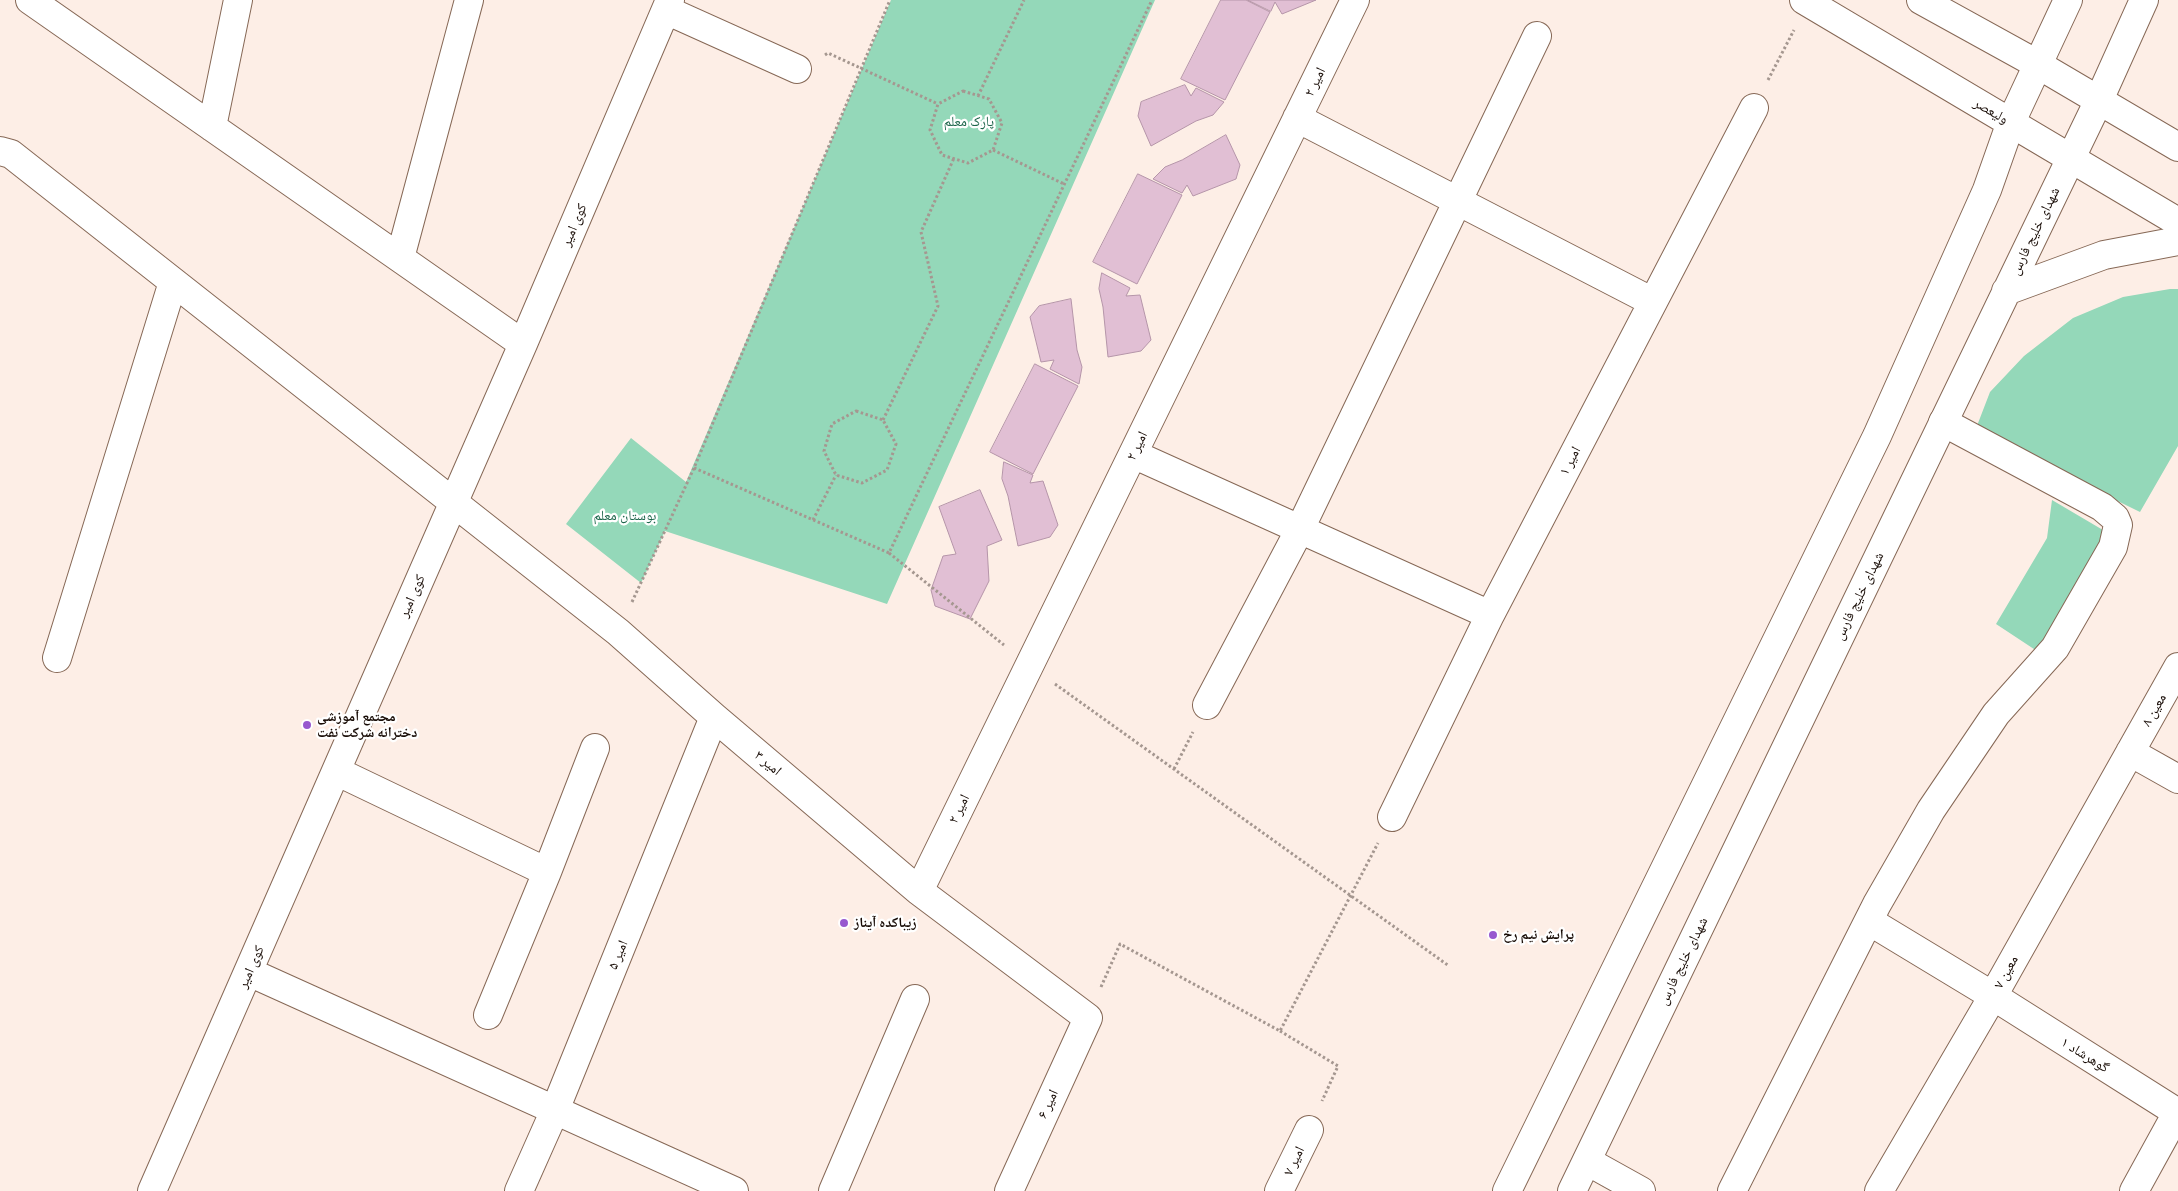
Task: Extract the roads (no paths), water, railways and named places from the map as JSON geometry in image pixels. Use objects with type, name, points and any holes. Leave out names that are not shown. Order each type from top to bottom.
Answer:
[{"type":"street","points":[[30,0],[522,344]]},
{"type":"street","points":[[212,126],[238,0]]},
{"type":"street","points":[[400,258],[469,0]]},
{"type":"street","name":"امیر ۲","points":[[919,891],[1355,0]]},
{"type":"street","points":[[1925,2],[1958,0]]},
{"type":"street","points":[[1507,1191],[1877,436],[1987,190],[2011,122],[2068,0]]},
{"type":"street","name":"شهدای خلیج فارس","points":[[1572,1191],[2098,100],[2144,0]]},
{"type":"street","name":"ولیعصر","points":[[1806,1],[2178,222]]},
{"type":"street","points":[[1925,2],[2037,64],[2178,147]]},
{"type":"street","points":[[668,5],[797,70]]},
{"type":"street","name":"کوی امیر","points":[[152,1191],[453,503],[668,5]]},
{"type":"street","points":[[1207,705],[1300,529],[1536,36]]},
{"type":"street","name":"امیر ۱","points":[[1392,817],[1490,615],[1754,108]]},
{"type":"street","points":[[1297,118],[1653,302]]},
{"type":"street","name":"امیر ۳","points":[[0,151],[11,154],[618,632],[714,718],[919,891],[1088,1018]]},
{"type":"street","points":[[2006,291],[2104,255],[2178,242]]},
{"type":"street","points":[[56,658],[173,282]]},
{"type":"street","points":[[1732,1191],[1877,904],[1931,810],[1996,714],[2055,648],[2113,547],[2118,525],[2115,518],[2102,507],[1942,422]]},
{"type":"street","points":[[1134,454],[1490,615]]},
{"type":"street","name":"معین ۸","points":[[2130,752],[2178,668]]},
{"type":"street","name":"امیر ۵","points":[[519,1191],[714,718]]},
{"type":"street","points":[[488,1015],[547,872],[595,748]]},
{"type":"street","points":[[2130,752],[2178,779]]},
{"type":"street","name":"معین ۷","points":[[1879,1191],[1993,996],[2130,752]]},
{"type":"street","points":[[336,771],[547,872]]},
{"type":"street","name":"گوهرشاد ۱","points":[[1869,920],[2178,1113]]},
{"type":"street","points":[[248,972],[734,1191]]},
{"type":"street","points":[[834,1191],[915,999]]},
{"type":"street","name":"امیر ۶","points":[[1009,1191],[1088,1018]]},
{"type":"street","points":[[2134,1191],[2178,1113]]},
{"type":"street","name":"امیر ۷","points":[[1279,1191],[1309,1130]]},
{"type":"street","points":[[1587,1161],[1641,1191]]},
{"type":"place","name":"مجتمع آموزشی دخترانه شرکت نفت","points":[[307,725]]},
{"type":"place","name":"زیباکده آیناز","points":[[844,923]]},
{"type":"place","name":"پرایش نیم رخ","points":[[1493,935]]},
{"type":"park label","name":"پارک معلم","points":[[969,122]]},
{"type":"park label","name":"بوستان معلم","points":[[625,516]]}]
